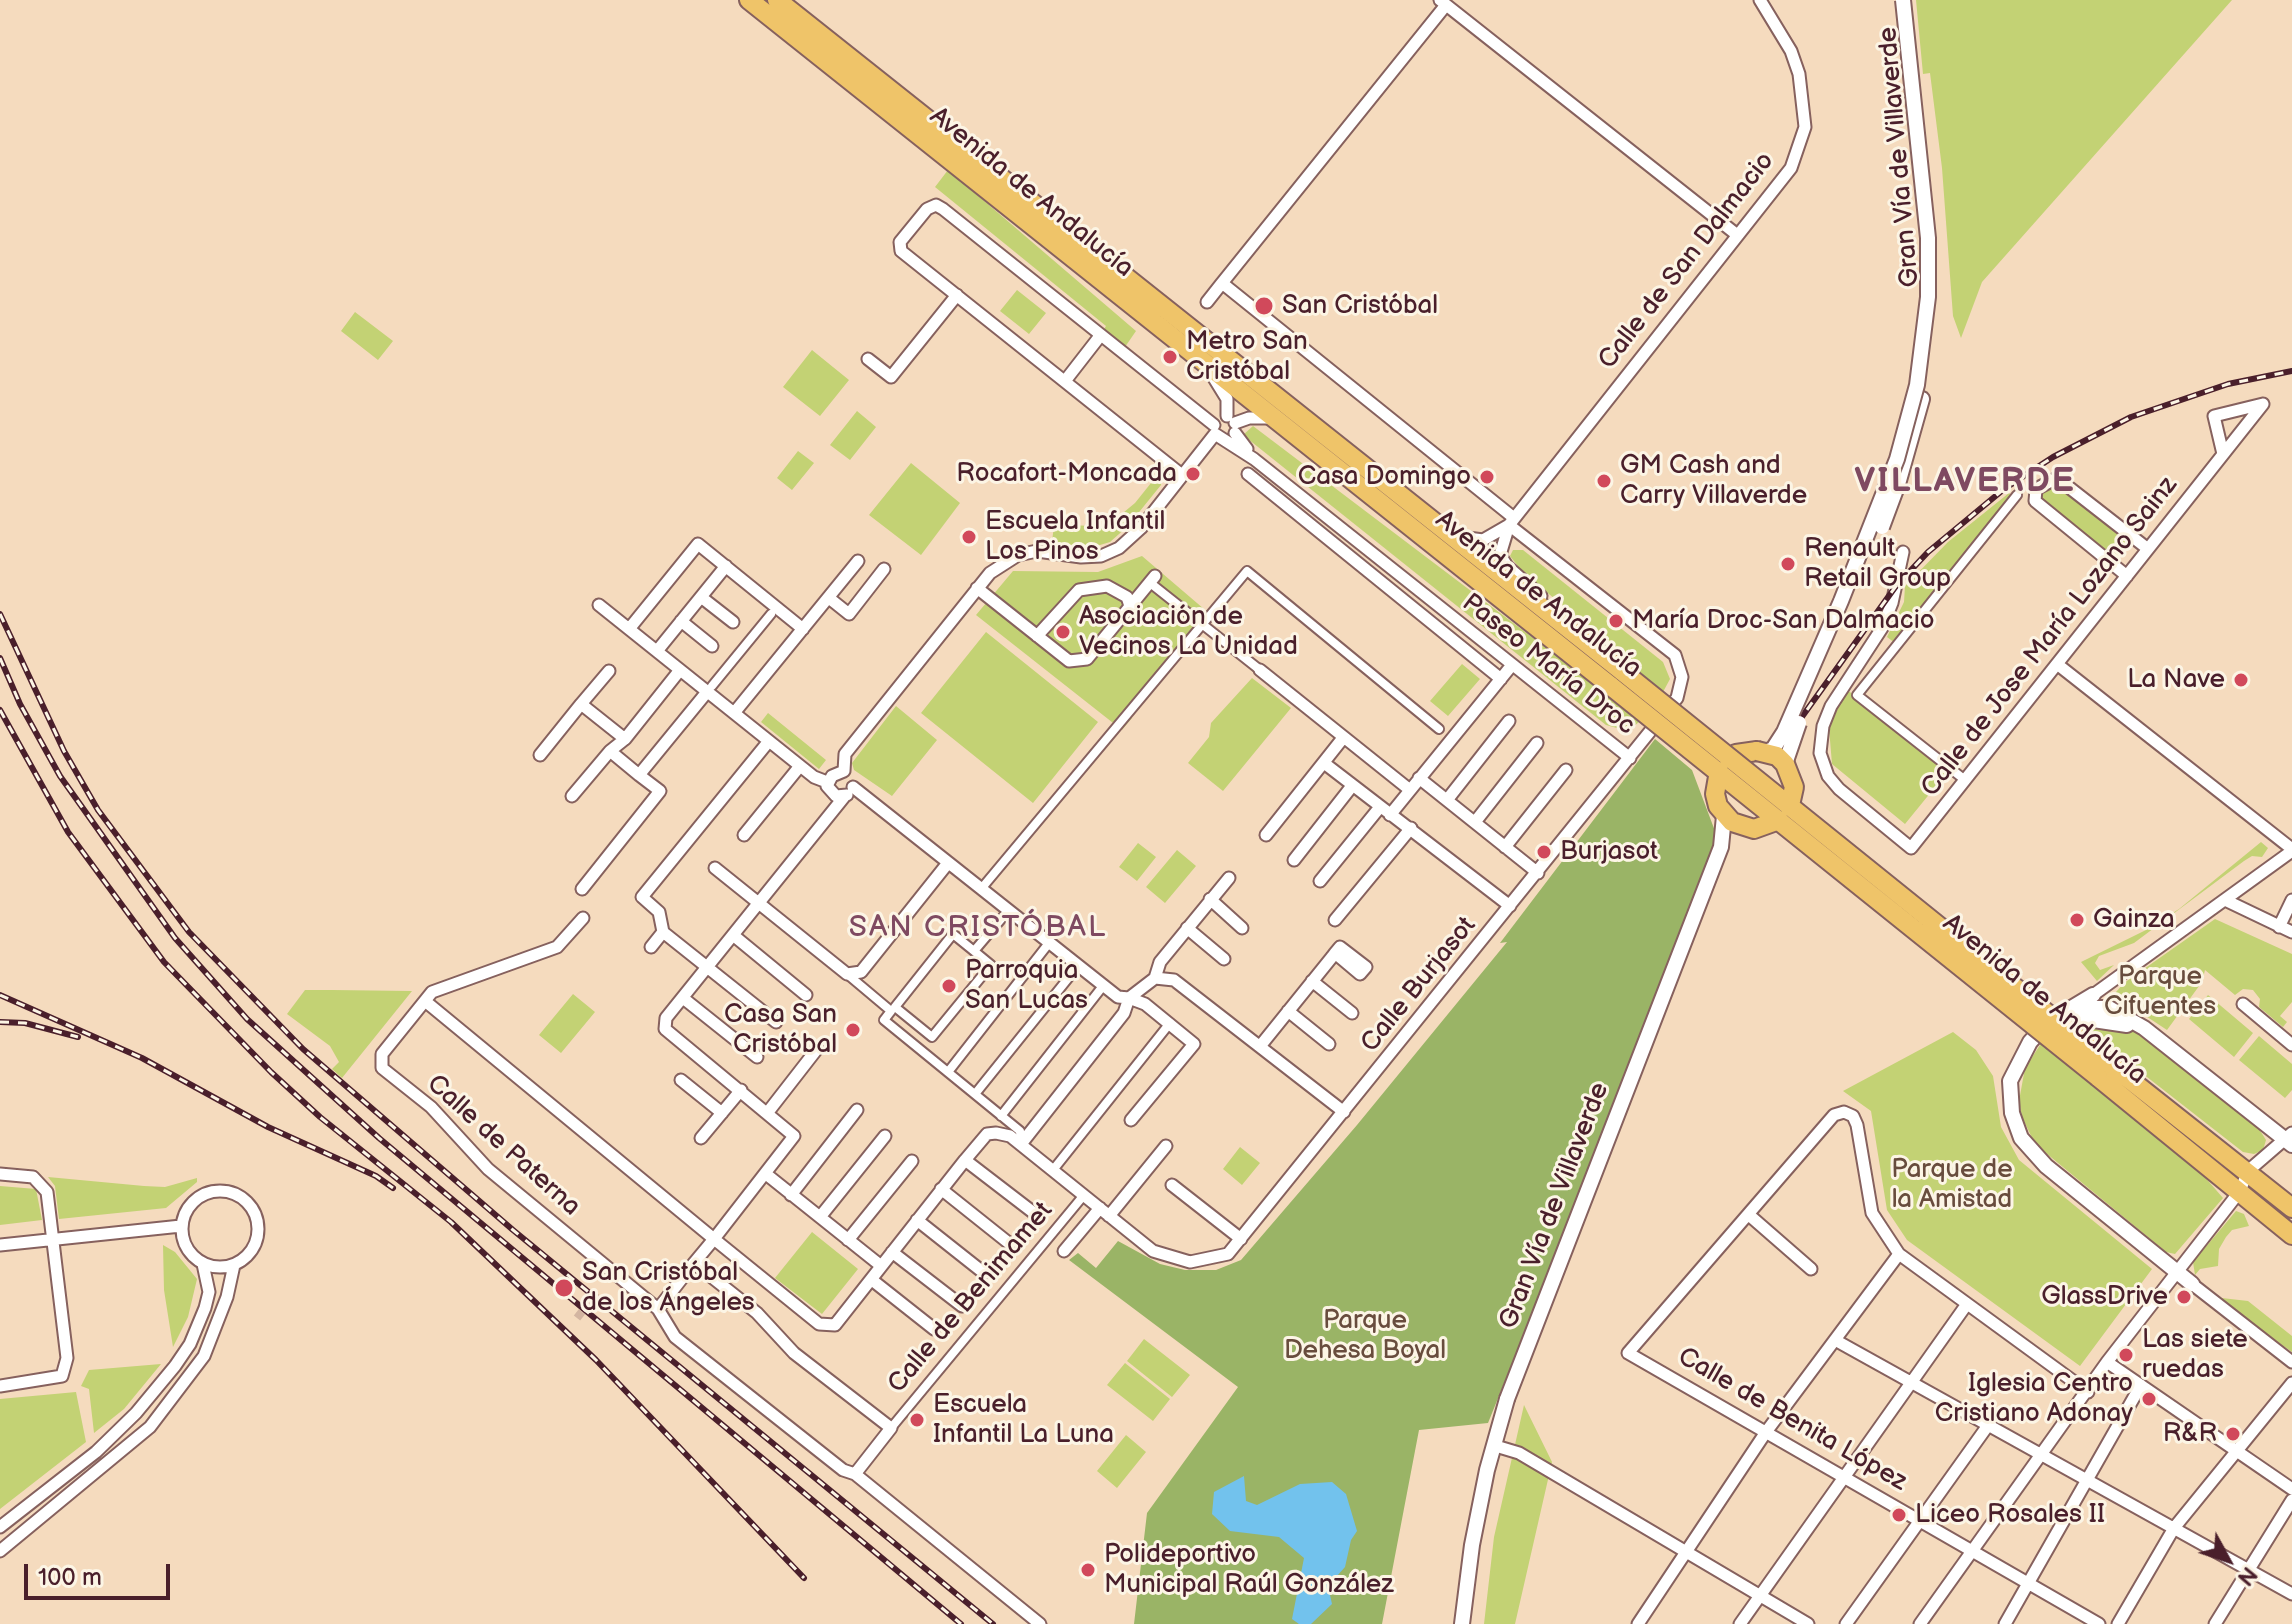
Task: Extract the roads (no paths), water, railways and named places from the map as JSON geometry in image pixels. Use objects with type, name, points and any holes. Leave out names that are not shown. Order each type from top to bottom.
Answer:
[{"type":"main road","name":"Avenida de Andalucía","points":[[749,0],[1201,363],[1724,764],[2104,1070],[2292,1235]]},
{"type":"main road","name":"Avenida de Andalucía","points":[[777,0],[1178,322],[1577,635],[1618,680]]},
{"type":"main road","points":[[1745,752],[1765,752],[1785,764],[1794,787],[1785,813],[1767,826],[1741,826],[1724,816],[1715,794],[1724,764],[1745,752]]},
{"type":"main road","name":"Avenida de Andalucía","points":[[2104,1070],[2248,1171],[2292,1208]]},
{"type":"street","name":"Calle de San Dalmacio","points":[[1512,522],[1791,168],[1805,127],[1799,74],[1791,51],[1760,0]]},
{"type":"street","name":"Gran Vía de Villaverde","points":[[1765,752],[1773,749],[1784,732],[1841,601],[1897,459],[1917,385],[1928,297],[1928,238],[1903,0]]},
{"type":"street","name":"Gran Vía de Villaverde","points":[[1785,764],[1793,736],[1898,484],[1914,434],[1932,345],[1937,261],[1910,0]]},
{"type":"street","points":[[1207,302],[1443,2],[1736,234]]},
{"type":"street","name":"Paseo María Droc","points":[[957,295],[901,251],[900,242],[927,209],[936,205],[1100,336],[1225,428],[1254,459],[1630,758],[1677,698],[1682,677],[1675,655],[1222,283]]},
{"type":"street","points":[[868,359],[891,377],[957,295],[1182,475]]},
{"type":"street","points":[[1065,381],[1100,336]]},
{"type":"street","points":[[1201,363],[1227,399],[1225,428]]},
{"type":"street","name":"Calle de Jose María Lozano Sainz","points":[[1844,684],[1823,726],[1820,753],[1828,776],[1839,789],[1911,848],[2263,404],[2214,416],[2223,454]]},
{"type":"street","points":[[844,771],[845,754],[990,573],[1018,555],[1037,551],[1081,557],[1110,553],[1141,528],[1182,475],[1225,428],[1249,418],[1272,418]]},
{"type":"street","name":"Paseo María Droc","points":[[1248,474],[1501,679]]},
{"type":"street","points":[[2127,576],[2035,501],[2033,496],[2036,489],[2057,478],[2148,549]]},
{"type":"street","points":[[1857,695],[2017,495]]},
{"type":"street","points":[[1451,535],[1483,540],[1512,522]]},
{"type":"street","points":[[1512,522],[1500,555],[1577,635]]},
{"type":"street","points":[[629,629],[698,544],[803,629]]},
{"type":"street","points":[[1903,552],[1892,603],[1882,628],[1844,684],[1965,780]]},
{"type":"street","points":[[734,713],[858,561]]},
{"type":"street","points":[[657,651],[726,566]]},
{"type":"street","points":[[829,598],[849,614],[884,569]]},
{"type":"street","points":[[981,889],[1247,571],[1439,729]]},
{"type":"street","points":[[977,588],[1069,661],[1087,659],[1152,579],[1202,624],[1410,790]]},
{"type":"street","points":[[1037,636],[1079,590],[1107,586],[1127,597],[1130,606]]},
{"type":"street","points":[[701,597],[733,622]]},
{"type":"street","points":[[599,605],[680,670],[710,689],[734,713],[800,766],[827,782],[833,794],[848,792],[948,863],[1118,997],[1145,1004],[1194,1044],[1131,1120]]},
{"type":"street","points":[[639,775],[771,614]]},
{"type":"street","points":[[681,621],[712,646]]},
{"type":"street","points":[[2057,664],[2292,850],[2114,982],[2099,1008]]},
{"type":"street","points":[[1320,881],[1385,811],[1410,790],[1512,665]]},
{"type":"street","points":[[572,796],[610,751],[625,739],[680,670]]},
{"type":"street","points":[[540,755],[609,671]]},
{"type":"street","points":[[581,704],[625,739]]},
{"type":"street","points":[[1447,800],[1509,721]]},
{"type":"street","points":[[1266,835],[1343,738]]},
{"type":"street","points":[[769,741],[642,897],[659,912],[663,932],[776,1022]]},
{"type":"street","points":[[1475,822],[1537,743]]},
{"type":"street","points":[[582,889],[660,791],[610,751]]},
{"type":"street","name":"Calle Burjasot","points":[[1021,1144],[1153,1251],[1190,1262],[1228,1254],[1630,758]]},
{"type":"street","points":[[1324,763],[1510,906]]},
{"type":"street","points":[[744,835],[800,766]]},
{"type":"street","points":[[1505,847],[1566,770]]},
{"type":"street","points":[[827,782],[836,772],[844,771],[850,776],[848,792],[666,1018],[665,1029],[794,1136],[658,1309],[675,1337],[843,1470],[855,1474],[1040,1624]]},
{"type":"street","points":[[1419,778],[1538,873]]},
{"type":"street","points":[[1294,860],[1352,786]]},
{"type":"street","name":"Gran Vía de Villaverde","points":[[1462,1624],[1487,1470],[1510,1401],[1721,847],[1724,816]]},
{"type":"street","name":"Gran Vía de Villaverde","points":[[1469,1624],[1479,1546],[1510,1401],[1728,849],[1741,826]]},
{"type":"street","points":[[1335,920],[1411,828]]},
{"type":"street","points":[[847,974],[861,972],[948,863]]},
{"type":"street","points":[[715,868],[847,974],[893,1009],[932,1037],[991,965],[953,934],[893,1009],[884,1020],[1020,1131],[1021,1144]]},
{"type":"street","points":[[1021,1144],[1124,1013],[1129,998],[1155,978],[1160,962],[1229,878]]},
{"type":"street","points":[[1210,899],[1242,928]]},
{"type":"street","points":[[2225,900],[2292,932]]},
{"type":"street","points":[[2279,927],[2292,900]]},
{"type":"street","points":[[974,951],[1008,911]]},
{"type":"street","name":"Calle de Paterna","points":[[583,918],[557,947],[432,992],[382,1054],[382,1068],[431,1107],[488,1169],[658,1309]]},
{"type":"street","points":[[1187,928],[1224,959]]},
{"type":"street","points":[[651,947],[663,932]]},
{"type":"street","points":[[733,935],[806,995]]},
{"type":"street","points":[[948,1072],[1049,943]]},
{"type":"street","points":[[1261,1045],[1335,953]]},
{"type":"street","points":[[975,1094],[1078,966]]},
{"type":"street","points":[[1155,978],[1174,980],[1344,1112]]},
{"type":"street","points":[[1312,981],[1352,1013]]},
{"type":"street","points":[[2030,1042],[2053,1027],[2099,1008],[2114,982]]},
{"type":"street","points":[[1001,1116],[1103,986]]},
{"type":"street","points":[[683,998],[757,1057]]},
{"type":"street","points":[[425,1001],[714,1239],[825,1326],[835,1325],[987,1134],[1005,1134],[1021,1144]]},
{"type":"street","points":[[2243,1004],[2292,1045]]},
{"type":"street","points":[[1920,1624],[1970,1549],[2088,1392],[2107,1362],[2175,1271],[2240,1191],[2248,1171],[2290,1139],[2151,1036],[2099,1008],[2072,1008],[2048,1022],[2030,1042],[2010,1081],[2012,1113],[2021,1138],[2046,1166],[2175,1271],[2292,1362]]},
{"type":"street","points":[[1288,1011],[1329,1044]]},
{"type":"street","name":"Calle de Benimamet","points":[[1053,1170],[1170,1023]]},
{"type":"street","points":[[768,1112],[817,1049]]},
{"type":"street","points":[[681,1080],[722,1113]]},
{"type":"street","points":[[701,1138],[741,1090]]},
{"type":"street","points":[[791,1195],[857,1110]]},
{"type":"street","points":[[1811,1269],[1749,1215],[1834,1115],[1844,1112],[1855,1118],[1872,1213],[1899,1254],[2088,1392]]},
{"type":"street","points":[[820,1217],[885,1136]]},
{"type":"street","points":[[1105,1212],[1166,1146]]},
{"type":"street","name":"Calle de Benimamet","points":[[965,1160],[1034,1213]]},
{"type":"street","points":[[848,1240],[912,1161]]},
{"type":"street","points":[[0,1174],[33,1177],[42,1183],[47,1192],[67,1358],[62,1376],[0,1386]]},
{"type":"street","points":[[766,1174],[880,1265]]},
{"type":"street","points":[[1172,1185],[1241,1239]]},
{"type":"street","name":"Calle de Benimamet","points":[[941,1189],[1010,1244]]},
{"type":"street","points":[[0,1551],[108,1465],[150,1427],[204,1356],[227,1297],[234,1265],[252,1249],[258,1226],[249,1205],[239,1196],[227,1192],[202,1195],[185,1213],[181,1226],[186,1248],[203,1264],[213,1267],[234,1265]]},
{"type":"street","name":"Calle de Benimamet","points":[[855,1474],[1084,1195]]},
{"type":"street","name":"Calle de Benimamet","points":[[1064,1251],[1105,1212]]},
{"type":"street","name":"Calle de Benita López","points":[[1749,1215],[1628,1353],[1922,1519],[2099,1624]]},
{"type":"street","name":"Calle de Benimamet","points":[[917,1220],[984,1273]]},
{"type":"street","points":[[0,1245],[181,1226]]},
{"type":"street","name":"Calle de Benimamet","points":[[892,1252],[962,1306]]},
{"type":"street","points":[[1638,1624],[1766,1432],[1899,1254]]},
{"type":"street","name":"Calle de Benimamet","points":[[694,1263],[757,1313],[794,1353],[891,1428]]},
{"type":"street","points":[[0,1527],[96,1452],[136,1413],[175,1366],[190,1344],[205,1308],[209,1292],[203,1264]]},
{"type":"street","name":"Calle de Benimamet","points":[[872,1280],[934,1329]]},
{"type":"street","points":[[1740,1624],[1967,1304]]},
{"type":"street","points":[[1835,1340],[2292,1594]]},
{"type":"street","points":[[2107,1362],[2292,1489]]},
{"type":"street","points":[[2118,1624],[2174,1528],[2292,1383]]},
{"type":"street","points":[[2005,1624],[2141,1385]]},
{"type":"street","points":[[1846,1624],[1989,1424]]},
{"type":"street","points":[[1499,1447],[1519,1453],[1678,1544],[1684,1553],[1808,1624]]},
{"type":"street","points":[[2215,1624],[2292,1500]]},
{"type":"water","points":[[1244,1476],[1246,1501],[1257,1505],[1300,1484],[1332,1482],[1346,1494],[1357,1531],[1351,1540],[1345,1567],[1328,1586],[1332,1604],[1311,1624],[1299,1624],[1292,1619],[1304,1558],[1279,1537],[1230,1531],[1212,1514],[1214,1492]]},
{"type":"tunnel","points":[[577,1318],[598,1291]]},
{"type":"railway","points":[[1786,739],[1896,586],[1928,552],[2004,489],[2053,457],[2131,417],[2228,384],[2292,371]]},
{"type":"railway","points":[[0,614],[64,751],[98,810],[189,932],[303,1049],[513,1230],[993,1624]]},
{"type":"railway","points":[[0,658],[20,704],[60,776],[175,938],[247,1019],[379,1138],[961,1624]]},
{"type":"railway","points":[[0,710],[68,832],[164,962],[271,1072],[320,1117],[451,1222],[596,1360],[804,1578]]},
{"type":"railway","points":[[0,995],[142,1058],[268,1127],[376,1176],[393,1188]]},
{"type":"railway","points":[[0,1022],[25,1023],[78,1037]]},
{"type":"place","name":"San Cristóbal","points":[[1264,306]]},
{"type":"place","name":"Metro San Cristóbal","points":[[1170,357]]},
{"type":"place","name":"Rocafort-Moncada","points":[[1193,474]]},
{"type":"place","name":"Casa Domingo","points":[[1487,477]]},
{"type":"place","name":"GM Cash and Carry Villaverde","points":[[1604,481]]},
{"type":"place","name":"Escuela Infantil Los Pinos","points":[[969,537]]},
{"type":"place","name":"Renault Retail Group","points":[[1788,564]]},
{"type":"place","name":"María Droc-San Dalmacio","points":[[1616,621]]},
{"type":"place","name":"Asociación de Vecinos La Unidad","points":[[1063,632]]},
{"type":"place","name":"La Nave","points":[[2241,680]]},
{"type":"place","name":"Burjasot","points":[[1544,852]]},
{"type":"place","name":"Gainza","points":[[2077,920]]},
{"type":"place","name":"Parroquia San Lucas","points":[[949,986]]},
{"type":"place","name":"Casa San Cristóbal","points":[[853,1030]]},
{"type":"place","name":"San Cristóbal de los Ángeles","points":[[564,1288]]},
{"type":"place","name":"GlassDrive","points":[[2184,1297]]},
{"type":"place","name":"Las siete ruedas","points":[[2126,1355]]},
{"type":"place","name":"Iglesia Centro Cristiano Adonay","points":[[2149,1399]]},
{"type":"place","name":"Escuela Infantil La Luna","points":[[917,1420]]},
{"type":"place","name":"R&R","points":[[2233,1434]]},
{"type":"place","name":"Liceo Rosales II","points":[[1899,1515]]},
{"type":"place","name":"Polideportivo Municipal Raúl González","points":[[1088,1570]]},
{"type":"district","name":"VILLAVERDE","points":[[1965,482]]},
{"type":"district","name":"SAN CRISTÓBAL","points":[[978,928]]},
{"type":"park label","name":"Parque Cifuentes","points":[[2160,992]]},
{"type":"park label","name":"Parque de la Amistad","points":[[1952,1185]]},
{"type":"park label","name":"Parque Dehesa Boyal","points":[[1365,1336]]}]
